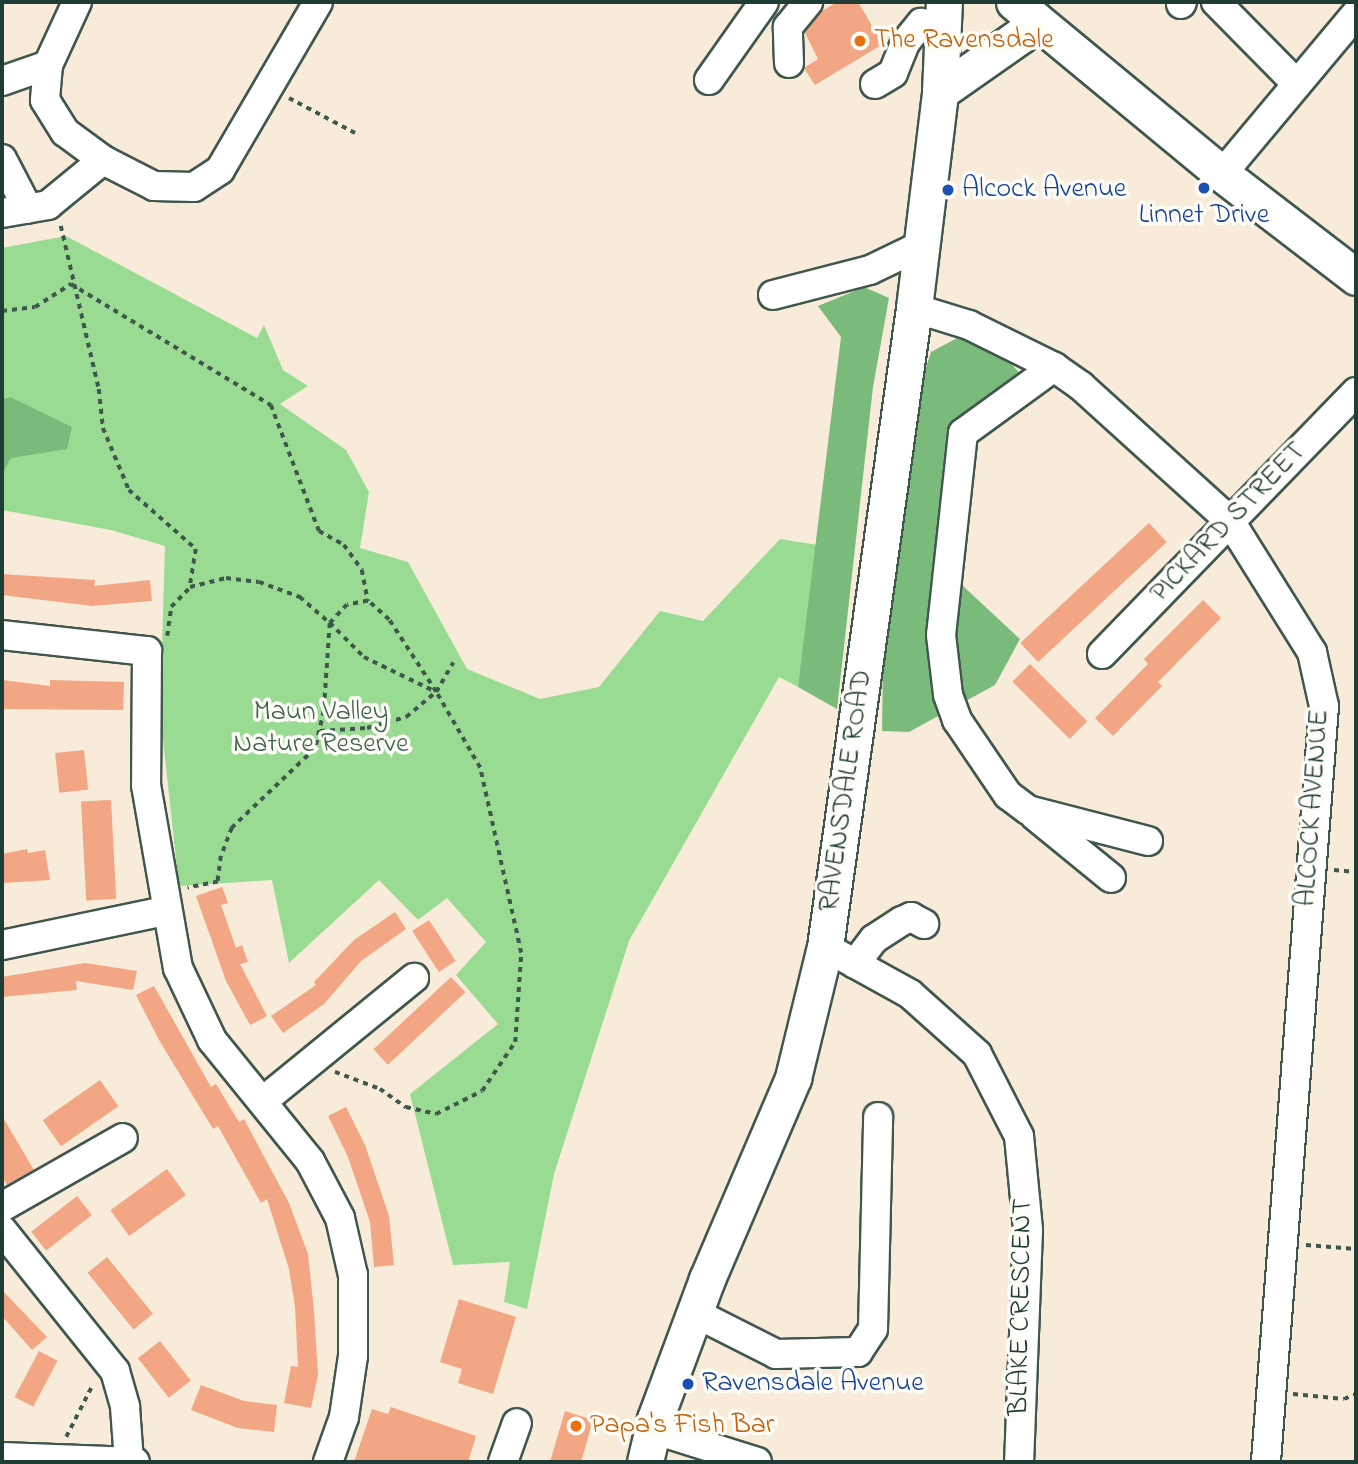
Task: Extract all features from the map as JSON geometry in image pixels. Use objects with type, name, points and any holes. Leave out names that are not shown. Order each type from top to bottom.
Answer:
[{"type":"main road","name":"RAVENSDALE ROAD","points":[[645,1462],[652,1429],[695,1313],[793,1078],[840,955],[940,92],[935,10]]},
{"type":"main road","points":[[940,92],[1021,35],[1024,10]]},
{"type":"main road","points":[[1024,10],[1222,174],[1356,277]]},
{"type":"street","points":[[76,2],[48,65],[45,100],[65,132],[103,160],[154,186],[194,187],[220,170],[318,2]]},
{"type":"street","points":[[709,80],[764,2]]},
{"type":"street","points":[[789,63],[788,27],[808,2]]},
{"type":"street","points":[[1216,2],[1295,82]]},
{"type":"street","points":[[875,84],[892,73],[905,43],[935,10]]},
{"type":"street","points":[[1222,174],[1295,82],[1356,14]]},
{"type":"street","points":[[2,81],[48,65]]},
{"type":"street","points":[[2,159],[15,211],[55,200],[103,160]]},
{"type":"street","points":[[773,295],[870,270],[922,244]]},
{"type":"street","name":"ALCOCK AVENUE","points":[[914,308],[969,326],[1054,368],[1122,422],[1230,521],[1311,652],[1324,706],[1266,1462]]},
{"type":"street","points":[[1054,368],[963,433],[941,635],[948,695],[957,720],[1007,795],[1111,878]]},
{"type":"street","name":"PICKARD STREET","points":[[1102,654],[1356,392]]},
{"type":"street","points":[[2,635],[148,651],[145,785],[163,902],[178,968],[212,1040],[310,1161],[340,1219],[353,1275],[351,1368],[344,1417],[328,1462]]},
{"type":"street","points":[[1028,810],[1148,841]]},
{"type":"street","points":[[2,945],[163,902]]},
{"type":"street","points":[[840,955],[911,917],[924,924]]},
{"type":"street","name":"BLAKE CRESCENT","points":[[840,955],[909,994],[977,1054],[1019,1136],[1028,1230],[1019,1462]]},
{"type":"street","points":[[263,1101],[414,978]]},
{"type":"street","points":[[695,1313],[776,1354],[858,1352],[873,1329],[878,1117]]},
{"type":"street","points":[[2,1207],[123,1138]]},
{"type":"street","points":[[2,1230],[106,1358],[125,1407],[129,1462]]},
{"type":"street","points":[[503,1462],[517,1423]]},
{"type":"street","points":[[652,1429],[757,1462]]},
{"type":"street","points":[[2,1457],[135,1462]]},
{"type":"path","points":[[268,88],[357,134]]},
{"type":"path","points":[[55,200],[71,284],[99,389],[103,428],[130,489],[196,549],[190,587]]},
{"type":"path","points":[[2,311],[35,307],[71,284]]},
{"type":"path","points":[[71,284],[271,405],[319,531],[344,545],[362,570],[368,601],[389,620],[436,692],[480,768],[521,953],[515,1042],[482,1091],[436,1114],[406,1107],[380,1089],[310,1063]]},
{"type":"path","points":[[148,651],[169,635],[171,607],[190,587],[226,578],[259,582],[300,597],[364,657],[436,692]]},
{"type":"path","points":[[163,902],[218,882],[221,856],[232,828],[315,749],[320,731],[330,623],[347,605],[368,601]]},
{"type":"path","points":[[320,731],[367,727],[405,717],[436,692],[453,662]]},
{"type":"path","points":[[1283,1244],[1356,1249]]},
{"type":"path","points":[[55,1460],[106,1358]]},
{"type":"path","points":[[1272,1392],[1344,1399],[1356,1394]]},
{"type":"green space","name":"Maun Valley Nature Reserve","points":[[66,236],[257,338],[264,325],[283,370],[308,386],[280,404],[346,450],[369,492],[360,548],[408,562],[467,669],[540,699],[599,687],[660,611],[703,621],[780,539],[818,545],[798,687],[779,677],[629,941],[554,1174],[527,1309],[504,1302],[510,1262],[453,1265],[410,1094],[498,1024],[456,975],[486,942],[447,898],[418,920],[379,880],[289,963],[272,880],[179,886],[160,712],[165,546],[111,530],[2,510],[2,248]]},
{"type":"green space","points":[[864,287],[889,298],[873,387],[837,709],[798,687],[841,337],[818,306]]},
{"type":"green space","points":[[959,337],[1006,358],[1029,384],[958,424],[947,571],[1020,639],[995,685],[909,732],[882,731],[883,664],[924,374],[931,352]]},
{"type":"green space","points":[[10,397],[72,427],[67,449],[11,458],[2,475],[2,399]]},
{"type":"building","name":"The Ravensdale","points":[[837,2],[858,2],[883,44],[815,85],[804,68],[818,59],[805,33],[822,11]]},
{"type":"building","points":[[1149,523],[1167,542],[1038,662],[1020,643]]},
{"type":"building","points":[[2,574],[95,580],[94,586],[150,580],[152,601],[92,606],[2,595]]},
{"type":"building","points":[[1203,600],[1221,618],[1158,682],[1162,686],[1113,736],[1095,718],[1148,664],[1144,659]]},
{"type":"building","points":[[1030,664],[1087,721],[1070,739],[1012,682]]},
{"type":"building","points":[[2,680],[50,686],[50,680],[124,682],[123,710],[2,709]]},
{"type":"building","points":[[84,750],[88,790],[59,793],[55,753]]},
{"type":"building","points":[[111,800],[116,899],[86,900],[81,802]]},
{"type":"building","points":[[27,849],[28,853],[45,850],[50,880],[2,883],[2,854]]},
{"type":"building","points":[[222,887],[228,903],[221,905],[236,948],[242,945],[248,962],[240,964],[267,1016],[250,1025],[226,981],[196,896]]},
{"type":"building","points":[[395,912],[406,929],[361,961],[324,1004],[283,1033],[271,1016],[316,985],[314,982],[354,940]]},
{"type":"building","points":[[429,920],[456,961],[439,972],[412,931]]},
{"type":"building","points":[[85,963],[137,971],[133,990],[76,981],[77,990],[2,997],[2,977]]},
{"type":"building","points":[[451,977],[465,992],[388,1065],[373,1049]]},
{"type":"building","points":[[154,986],[211,1087],[216,1084],[239,1122],[244,1119],[289,1203],[308,1254],[318,1375],[311,1408],[284,1403],[291,1366],[298,1367],[295,1306],[289,1269],[267,1199],[261,1203],[218,1126],[213,1129],[159,1040],[136,995]]},
{"type":"building","points":[[100,1080],[118,1106],[61,1146],[43,1120]]},
{"type":"building","points":[[346,1107],[365,1145],[389,1216],[394,1265],[374,1267],[370,1222],[348,1157],[328,1116]]},
{"type":"building","points":[[2,1116],[34,1170],[7,1185],[2,1177]]},
{"type":"building","points":[[167,1169],[186,1195],[129,1236],[110,1210]]},
{"type":"building","points":[[77,1196],[92,1215],[46,1251],[31,1232]]},
{"type":"building","points":[[107,1257],[153,1314],[134,1329],[88,1273]]},
{"type":"building","points":[[2,1290],[47,1337],[32,1350],[2,1316]]},
{"type":"building","points":[[459,1299],[516,1317],[493,1394],[458,1383],[462,1369],[440,1362]]},
{"type":"building","points":[[160,1341],[191,1380],[169,1398],[138,1358]]},
{"type":"building","points":[[39,1351],[58,1361],[33,1407],[15,1397]]},
{"type":"building","points":[[201,1385],[244,1401],[277,1405],[274,1432],[238,1428],[191,1410]]},
{"type":"building","points":[[391,1407],[476,1436],[468,1462],[354,1462],[372,1409],[388,1414]]},
{"type":"building","points":[[565,1411],[593,1420],[581,1462],[550,1462]]},
{"type":"place","name":"The Ravensdale","points":[[860,41]]},
{"type":"place","name":"Linnet Drive","points":[[1204,188]]},
{"type":"place","name":"Alcock Avenue","points":[[948,190]]},
{"type":"place","name":"Ravensdale Avenue","points":[[688,1384]]},
{"type":"place","name":"Papa's Fish Bar","points":[[576,1426]]}]
